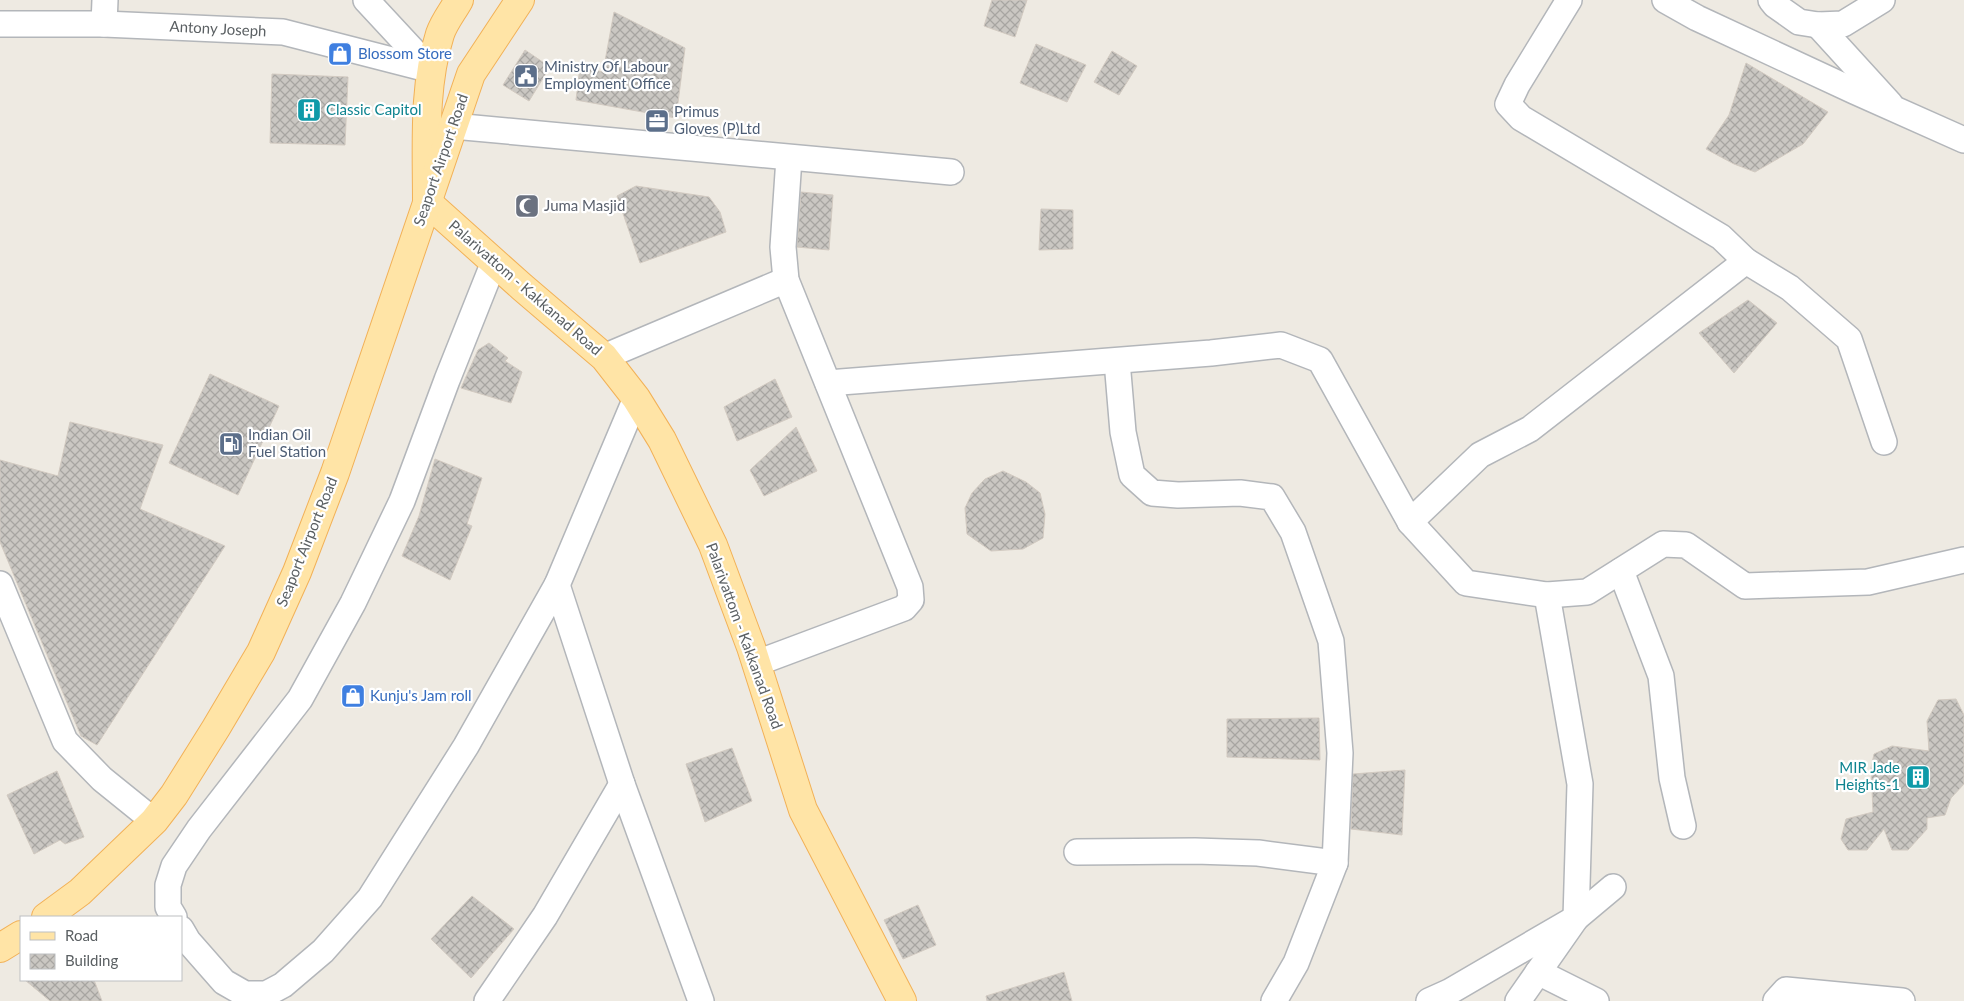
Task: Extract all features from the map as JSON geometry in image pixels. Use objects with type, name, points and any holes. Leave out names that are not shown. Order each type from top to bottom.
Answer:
[{"type":"main road","points":[[427,202],[427,127],[431,70],[441,32],[459,0]]},
{"type":"main road","name":"Seaport Airport Road","points":[[47,916],[80,892],[154,820],[174,795],[261,652],[297,572],[335,472],[471,74],[520,0]]},
{"type":"main road","name":"Palarivattom - Kakkanad Road","points":[[427,202],[604,356],[636,398],[662,440],[713,545],[757,663],[803,810],[902,1001]]},
{"type":"main road","points":[[0,948],[20,936]]},
{"type":"street","points":[[366,0],[431,70]]},
{"type":"street","points":[[1569,0],[1517,85],[1508,104],[1521,118],[1721,236],[1746,261],[1790,288],[1849,339],[1884,442]]},
{"type":"street","points":[[1665,0],[1697,18],[1964,140]]},
{"type":"street","points":[[1771,0],[1799,22],[1818,25],[1843,24],[1882,0]]},
{"type":"street","name":"Antony Joseph","points":[[0,24],[105,12],[283,32],[431,70]]},
{"type":"street","points":[[1818,25],[1887,98],[1894,109]]},
{"type":"street","points":[[452,126],[951,172]]},
{"type":"street","points":[[757,663],[904,608],[911,600],[910,587],[786,280],[783,248],[788,158]]},
{"type":"street","points":[[1410,522],[1480,455],[1530,429],[1746,261]]},
{"type":"street","points":[[173,916],[168,907],[168,884],[174,866],[200,829],[300,699],[354,603],[402,501],[494,262]]},
{"type":"street","points":[[604,356],[786,280]]},
{"type":"street","points":[[828,383],[1116,361],[1281,345],[1320,360],[1410,522],[1466,583],[1547,595],[1587,592],[1663,544],[1686,545],[1745,586],[1868,582],[1964,560]]},
{"type":"street","points":[[1116,361],[1123,432],[1132,475],[1152,493],[1178,496],[1240,493],[1272,497],[1293,532],[1331,641],[1340,753],[1335,863],[1296,963],[1274,1001]]},
{"type":"street","points":[[182,931],[188,941],[224,982],[245,994],[266,994],[283,985],[323,951],[370,898],[466,746],[557,586],[636,398]]},
{"type":"street","points":[[1621,571],[1661,676],[1672,778],[1684,826]]},
{"type":"street","points":[[0,584],[65,741],[102,779],[154,820]]},
{"type":"street","points":[[557,586],[622,784],[701,1001]]},
{"type":"street","points":[[1518,1001],[1576,918],[1580,784],[1547,595]]},
{"type":"street","points":[[487,1001],[545,916],[622,784]]},
{"type":"street","points":[[1077,852],[1258,853],[1335,863]]},
{"type":"street","points":[[1429,1001],[1449,992],[1576,918],[1613,887]]},
{"type":"street","points":[[1538,972],[1596,1001]]},
{"type":"street","points":[[1776,1001],[1786,990],[1902,1001]]},
{"type":"building","points":[[992,0],[1027,0],[1015,37],[984,26]]},
{"type":"building","points":[[614,12],[685,48],[676,118],[576,100],[580,67],[603,72]]},
{"type":"building","points":[[1036,44],[1086,65],[1067,102],[1020,83]]},
{"type":"building","name":"Ministry Of Labour Employment Office","points":[[525,50],[550,67],[529,101],[503,85]]},
{"type":"building","points":[[1112,51],[1137,66],[1119,95],[1094,82]]},
{"type":"building","points":[[1746,63],[1828,112],[1803,144],[1755,172],[1734,164],[1706,149],[1729,115]]},
{"type":"building","name":"Classic Capitol","points":[[272,74],[348,77],[345,145],[270,143]]},
{"type":"building","points":[[636,186],[709,197],[720,212],[726,232],[640,263],[617,196]]},
{"type":"building","points":[[801,192],[833,195],[829,250],[797,247]]},
{"type":"building","points":[[1041,209],[1073,210],[1073,249],[1039,250]]},
{"type":"building","points":[[1748,300],[1777,323],[1734,373],[1699,333]]},
{"type":"building","points":[[489,343],[508,358],[505,361],[522,372],[511,403],[461,388],[478,350]]},
{"type":"building","points":[[210,374],[279,406],[238,495],[169,463]]},
{"type":"building","points":[[775,379],[792,417],[737,441],[724,407]]},
{"type":"building","points":[[70,422],[163,445],[140,509],[225,546],[97,745],[81,736],[0,542],[0,460],[58,476]]},
{"type":"building","points":[[796,427],[817,471],[764,496],[750,470]]},
{"type":"building","points":[[435,459],[482,478],[467,524],[472,526],[450,580],[402,556],[419,516]]},
{"type":"building","points":[[1003,471],[1026,482],[1040,493],[1045,514],[1043,538],[1023,549],[991,551],[967,534],[965,508],[972,493],[985,479]]},
{"type":"building","name":"MIR Jade Heights-1","points":[[1956,699],[1964,715],[1964,784],[1951,798],[1945,815],[1927,818],[1927,829],[1908,850],[1892,850],[1884,829],[1867,850],[1848,850],[1841,839],[1846,819],[1873,812],[1871,768],[1874,754],[1892,746],[1929,751],[1927,721],[1938,700]]},
{"type":"building","points":[[1319,718],[1320,760],[1227,757],[1227,719]]},
{"type":"building","points":[[732,748],[752,801],[705,822],[686,764]]},
{"type":"building","points":[[1405,770],[1402,835],[1351,829],[1353,774]]},
{"type":"building","points":[[57,771],[84,837],[65,844],[60,840],[34,854],[7,795]]},
{"type":"building","points":[[472,896],[514,929],[471,978],[431,939]]},
{"type":"building","points":[[918,905],[936,945],[903,959],[884,920]]},
{"type":"building","points":[[1064,972],[1072,1001],[987,1001],[986,996]]},
{"type":"building","points":[[26,981],[94,981],[102,1001],[50,1001]]},
{"type":"place","name":"Blossom Store","points":[[340,54]]},
{"type":"place","name":"Ministry Of Labour Employment Office","points":[[526,76]]},
{"type":"place","name":"Classic Capitol","points":[[309,110]]},
{"type":"place","name":"Primus Gloves (P)Ltd","points":[[657,121]]},
{"type":"place","name":"Juma Masjid","points":[[527,206]]},
{"type":"place","name":"Indian Oil Fuel Station","points":[[231,444]]},
{"type":"place","name":"Kunju's Jam roll","points":[[353,696]]},
{"type":"place","name":"MIR Jade Heights-1","points":[[1918,777]]}]
